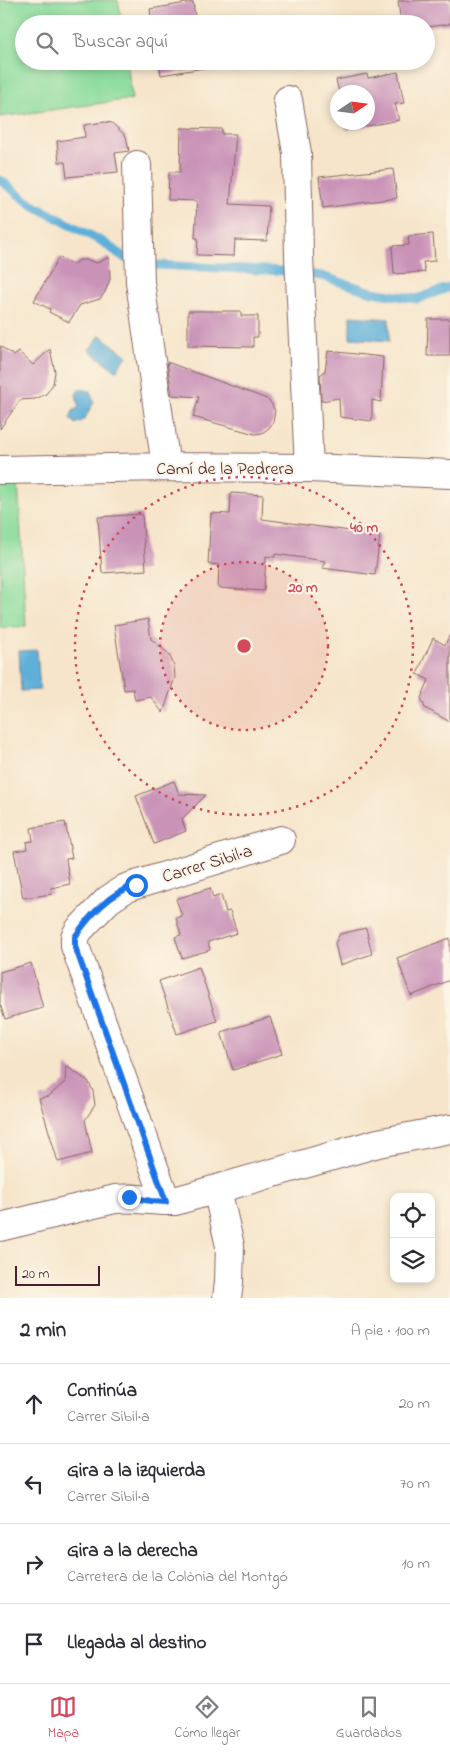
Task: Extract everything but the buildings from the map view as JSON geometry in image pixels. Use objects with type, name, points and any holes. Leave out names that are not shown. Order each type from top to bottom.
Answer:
[{"type":"street","points":[[288,100],[297,153],[298,256],[302,304],[309,468]]},
{"type":"street","points":[[137,165],[140,282],[166,467]]},
{"type":"street","name":"Camí de la Pedrera","points":[[0,470],[166,467],[309,468],[450,474]]},
{"type":"street","name":"Carrer Sibil·a","points":[[166,1202],[75,946],[75,937],[108,900],[126,888],[281,840]]},
{"type":"street","points":[[0,1227],[115,1199],[129,1197],[151,1201],[175,1201],[378,1143],[450,1129]]},
{"type":"street","points":[[216,1189],[230,1246],[227,1298]]},
{"type":"green space","points":[[0,0],[118,0],[120,15],[15,15],[15,70],[128,70],[132,99],[0,117]]},
{"type":"green space","points":[[18,481],[26,626],[0,628],[0,482]]},
{"type":"water","points":[[350,316],[389,319],[389,341],[350,338]]},
{"type":"water","points":[[100,335],[127,356],[116,371],[89,350]]},
{"type":"water","points":[[80,389],[90,391],[94,402],[84,420],[75,424],[70,418],[73,411],[79,407],[76,394]]},
{"type":"water","points":[[37,650],[40,690],[21,691],[19,651]]},
{"type":"waterway","points":[[0,180],[31,204],[103,242],[125,258],[136,262],[156,265],[286,271],[321,276],[372,292],[417,299],[450,287]]},
{"type":"route","points":[[129,1197],[166,1202],[75,946],[75,937],[79,930],[108,900],[126,888],[136,885]]}]
